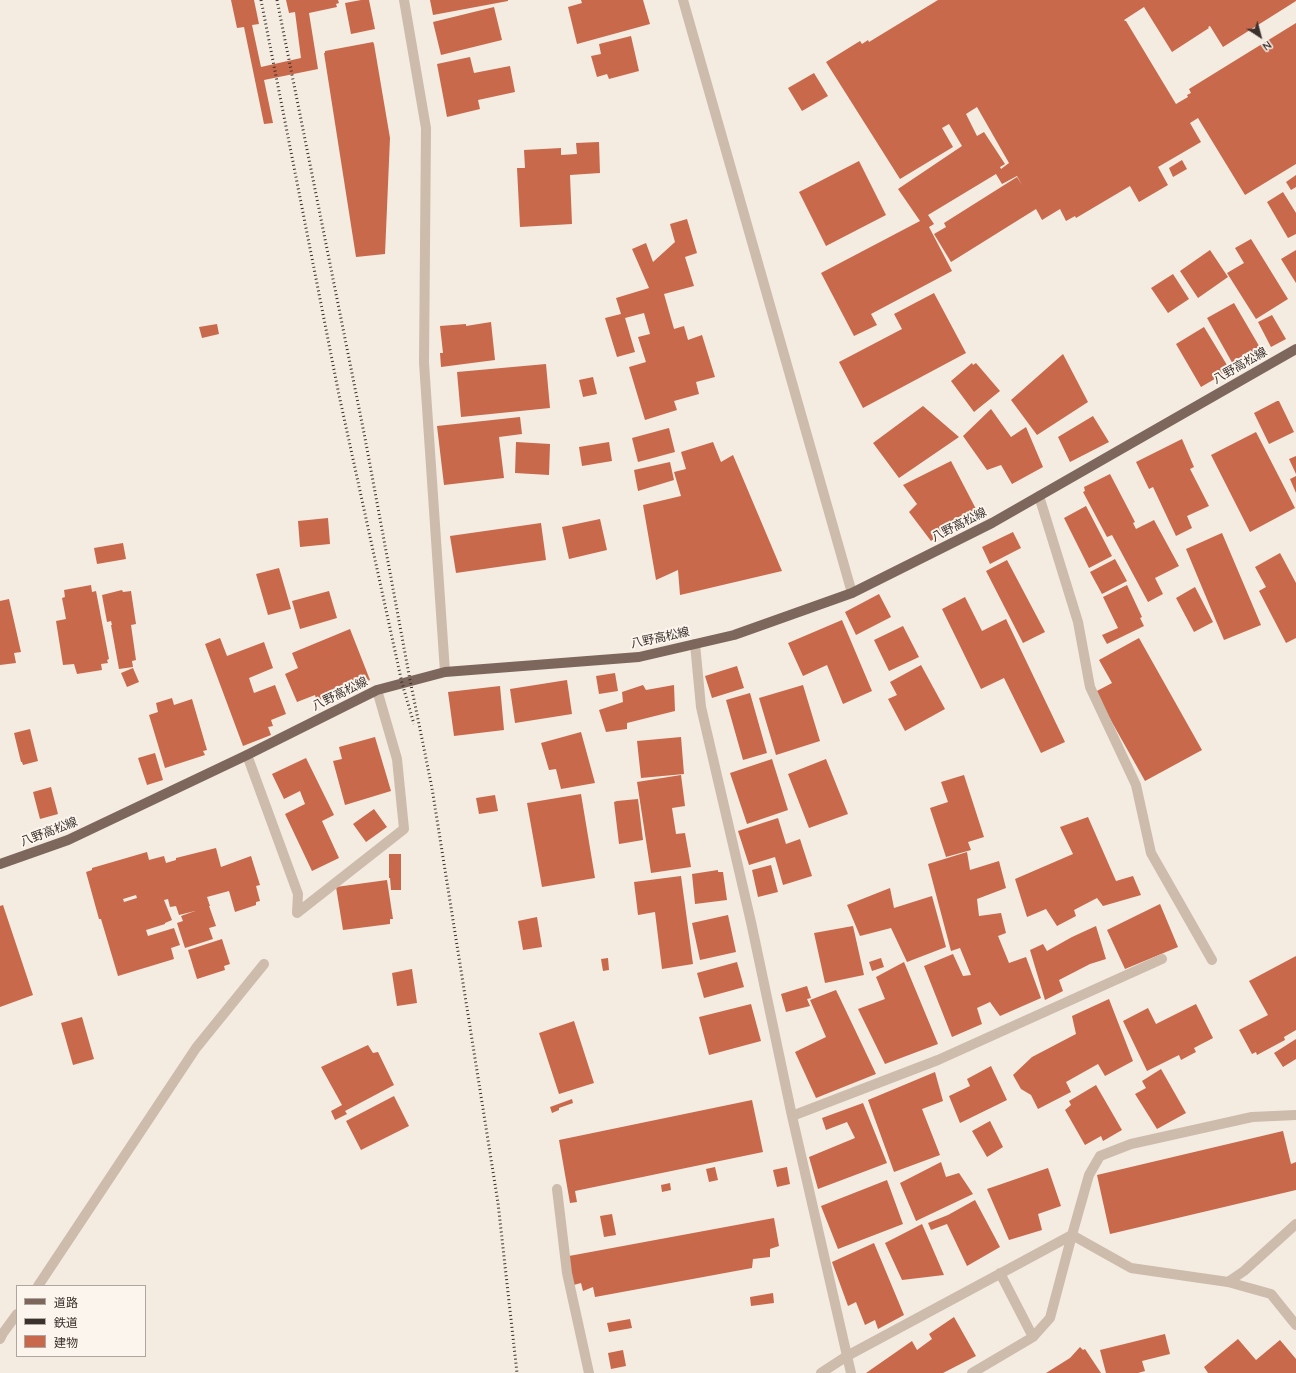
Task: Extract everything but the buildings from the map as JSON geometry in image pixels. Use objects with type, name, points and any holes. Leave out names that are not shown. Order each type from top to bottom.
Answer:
[{"type":"main road","name":"八野高松線","points":[[0,864],[68,840],[247,755],[377,690],[445,672],[639,657],[734,635],[852,593],[992,523],[1296,349]]},
{"type":"street","points":[[404,0],[426,128],[424,363],[445,672]]},
{"type":"street","points":[[682,0],[852,593]]},
{"type":"street","points":[[1039,496],[1078,622],[1090,687],[1136,784],[1152,853],[1212,960]]},
{"type":"street","points":[[695,644],[701,707],[751,922],[792,1116],[851,1373]]},
{"type":"street","points":[[247,755],[298,894],[297,913],[404,829],[397,759],[377,690]]},
{"type":"street","points":[[792,1116],[938,1060],[1162,959]]},
{"type":"street","points":[[39,1285],[196,1048],[264,964]]},
{"type":"street","points":[[972,1373],[1034,1336],[1050,1318],[1090,1175],[1100,1156],[1131,1144],[1252,1116],[1296,1115]]},
{"type":"street","points":[[557,1189],[567,1273],[589,1373]]},
{"type":"street","points":[[1228,1282],[1244,1271],[1296,1224]]},
{"type":"street","points":[[820,1373],[847,1356],[1072,1235]]},
{"type":"street","points":[[1072,1235],[1131,1268],[1228,1282],[1271,1294],[1296,1325]]},
{"type":"street","points":[[1000,1273],[1034,1336]]},
{"type":"street","points":[[0,1339],[16,1315]]},
{"type":"railway","points":[[261,0],[339,395],[402,683],[414,724]]},
{"type":"railway","points":[[277,0],[365,438],[410,680],[432,788],[498,1203],[517,1373]]}]
